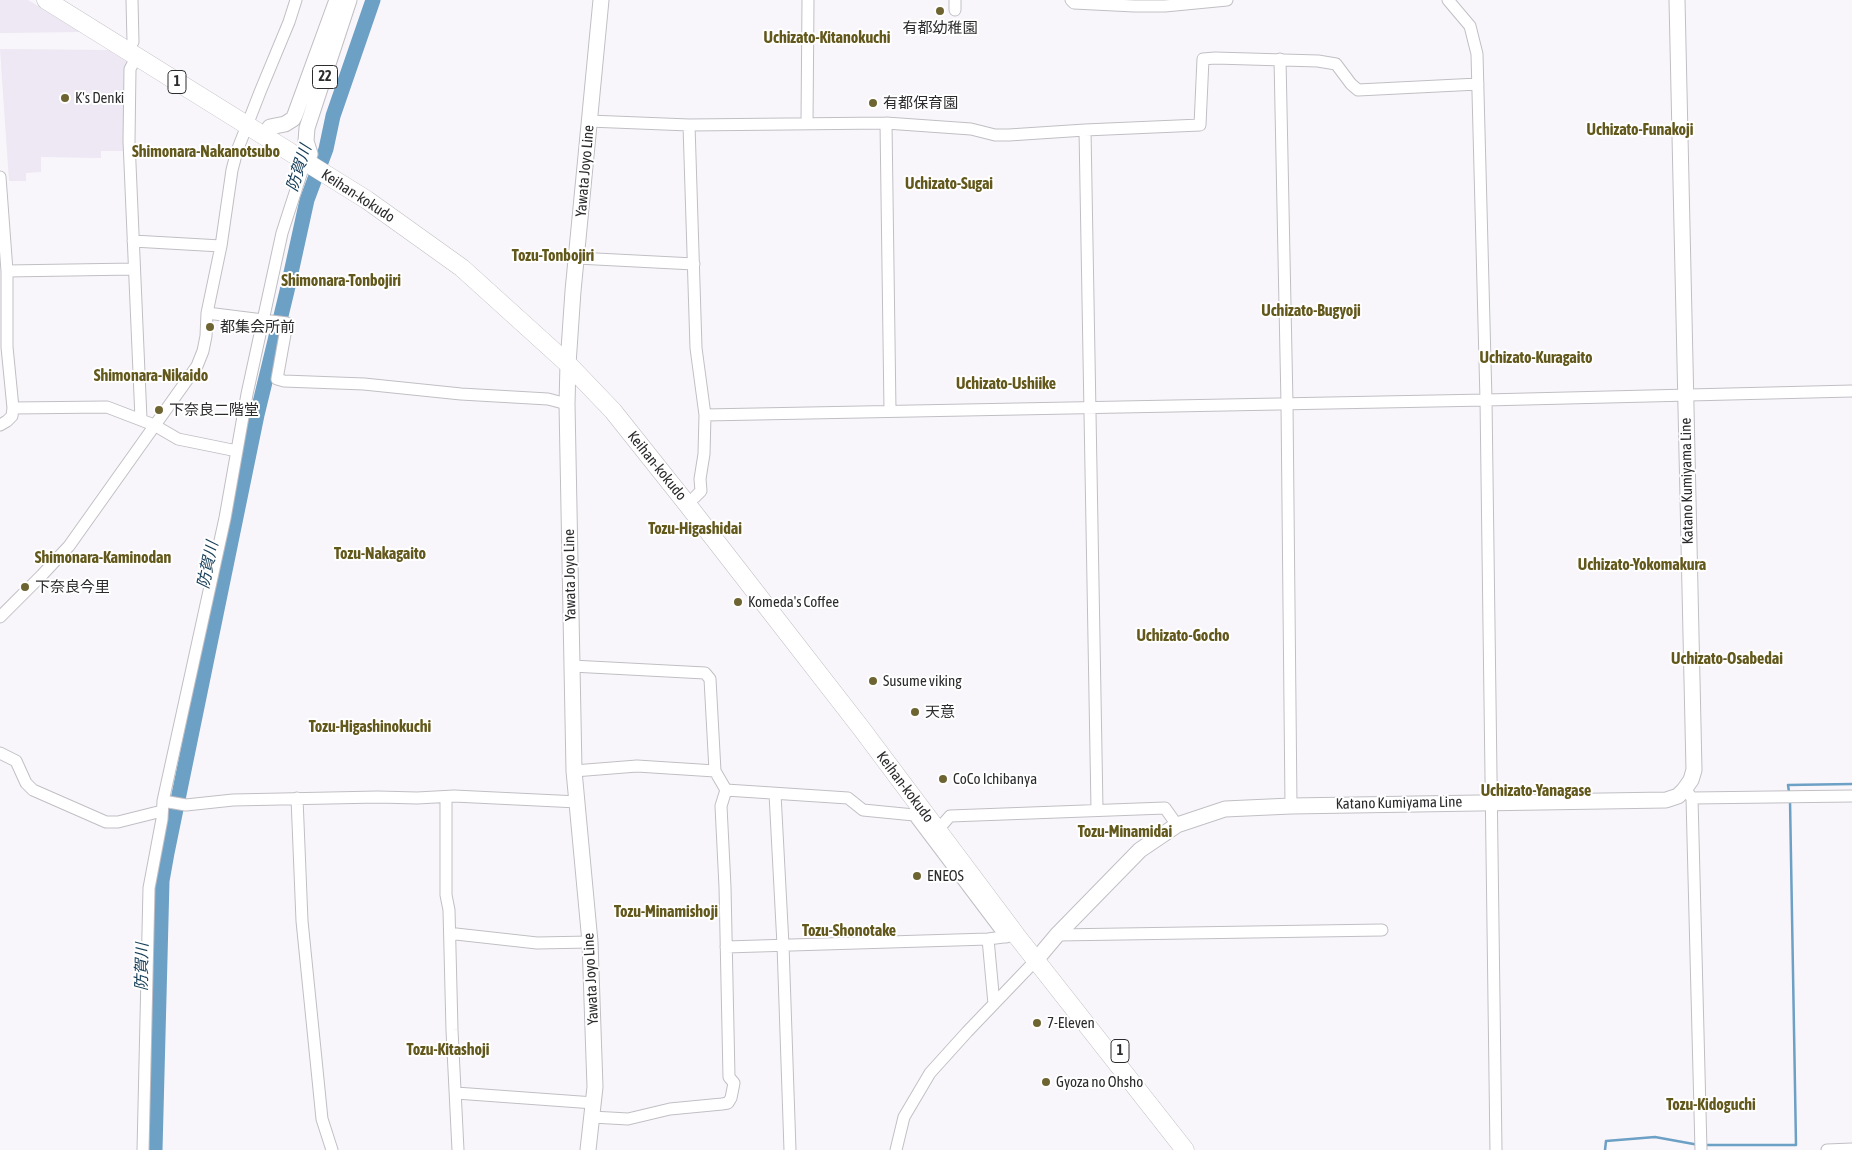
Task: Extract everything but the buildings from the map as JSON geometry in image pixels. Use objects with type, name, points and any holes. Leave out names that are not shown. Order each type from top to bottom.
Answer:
[{"type":"highway","name":"Keihan-kokudo","points":[[46,0],[135,49]]},
{"type":"highway","name":"Keihan-kokudo","points":[[64,0],[135,49],[327,169],[462,268],[568,357],[647,437],[695,497],[943,824],[1185,1150]]},
{"type":"highway","name":"Keihan-kokudo","points":[[250,121],[270,127],[309,159]]},
{"type":"highway","name":"Keihan-kokudo","points":[[568,357],[687,504],[861,728],[1011,936],[1040,956],[1196,1150]]},
{"type":"main road","name":"22","points":[[270,127],[285,124],[295,115],[337,0]]},
{"type":"main road","name":"22","points":[[309,159],[306,141],[307,128],[349,0]]},
{"type":"main road","name":"Yawata Joyo Line","points":[[588,1150],[595,1087],[590,942],[574,771],[567,404],[568,357],[601,0]]},
{"type":"main road","name":"Katano Kumiyama Line","points":[[1040,956],[1057,935],[1140,850],[1177,825],[1225,809],[1291,806],[1666,800],[1688,794],[1694,770],[1677,0]]},
{"type":"street","points":[[132,0],[135,49],[130,69],[129,141],[141,419]]},
{"type":"street","points":[[0,617],[42,576],[69,546],[197,366],[203,351],[207,313],[221,246],[232,170],[237,151],[296,0]]},
{"type":"street","points":[[807,124],[808,0]]},
{"type":"street","points":[[1071,0],[1074,3],[1142,6],[1228,0]]},
{"type":"street","points":[[1448,0],[1470,26],[1477,54],[1486,400],[1496,1150]]},
{"type":"street","points":[[590,121],[689,125],[886,123],[971,129],[995,135],[1200,125],[1204,59],[1318,60],[1336,64],[1358,90],[1478,84]]},
{"type":"street","points":[[1280,59],[1287,404],[1291,806]]},
{"type":"street","points":[[886,123],[890,412]]},
{"type":"street","points":[[689,125],[696,348],[706,415],[704,454],[700,480],[701,491],[695,497]]},
{"type":"street","points":[[1085,130],[1097,809]]},
{"type":"street","points":[[143,1150],[149,888],[164,805],[263,319],[282,233],[309,159]]},
{"type":"street","points":[[0,177],[7,347],[13,408],[12,416],[0,425]]},
{"type":"street","points":[[133,241],[221,246]]},
{"type":"street","points":[[577,258],[694,264]]},
{"type":"street","points":[[5,274],[134,269]]},
{"type":"street","points":[[207,313],[287,323],[278,379],[284,381],[364,384],[461,394],[548,399],[567,404]]},
{"type":"street","points":[[706,415],[1685,396],[1852,391]]},
{"type":"street","points":[[13,408],[107,407],[154,424],[178,440],[237,451]]},
{"type":"street","points":[[456,1093],[593,1110],[628,1120],[670,1109],[728,1103],[734,1084],[728,1077],[729,1021],[726,887],[721,806],[726,790],[715,771],[710,679],[705,673],[572,666]]},
{"type":"street","points":[[0,753],[16,760],[26,783],[33,790],[106,822],[118,822],[164,805],[186,805],[232,800],[446,797],[578,802]]},
{"type":"street","points":[[574,771],[637,766],[715,771]]},
{"type":"street","points":[[726,790],[848,798],[863,810],[914,815],[1011,936]]},
{"type":"street","points":[[775,794],[783,945],[790,1150]]},
{"type":"street","points":[[1701,1150],[1688,794],[1852,796]]},
{"type":"street","points":[[446,797],[446,895],[449,910],[458,1150]]},
{"type":"street","points":[[297,798],[302,921],[322,1118],[332,1150]]},
{"type":"street","points":[[943,824],[950,816],[1097,809],[1165,808],[1177,825]]},
{"type":"street","points":[[1057,935],[1382,930]]},
{"type":"street","points":[[450,936],[456,934],[537,942],[590,942]]},
{"type":"street","points":[[726,947],[988,939],[1011,936]]},
{"type":"street","points":[[988,939],[994,1004]]},
{"type":"street","points":[[896,1150],[904,1117],[930,1073],[1040,956]]},
{"type":"street","points":[[1827,1150],[1852,1150]]},
{"type":"shaded area","points":[[0,0],[28,0],[82,32],[0,33]]},
{"type":"shaded area","name":"K's Denki","points":[[0,49],[108,50],[131,64],[128,151],[101,151],[101,158],[41,157],[41,172],[26,173],[26,181],[9,181]]},
{"type":"waterway","name":"防賀川","points":[[155,1150],[162,881],[167,853],[257,415],[307,200],[326,149],[333,116],[373,0]]},
{"type":"waterway","points":[[1789,792],[1788,785],[1852,784]]},
{"type":"waterway","points":[[1704,1145],[1796,1145],[1790,800]]},
{"type":"waterway","points":[[1605,1150],[1606,1141],[1655,1137],[1699,1145]]},
{"type":"place","name":"有都幼稚園","points":[[940,11]]},
{"type":"place","name":"K's Denki","points":[[65,98]]},
{"type":"place","name":"有都保育園","points":[[873,103]]},
{"type":"place","name":"都集会所前","points":[[210,327]]},
{"type":"place","name":"下奈良二階堂","points":[[159,410]]},
{"type":"place","name":"下奈良今里","points":[[25,587]]},
{"type":"place","name":"Komeda's Coffee","points":[[738,602]]},
{"type":"place","name":"Susume viking","points":[[873,681]]},
{"type":"place","name":"天意","points":[[915,712]]},
{"type":"place","name":"CoCo Ichibanya","points":[[943,779]]},
{"type":"place","name":"ENEOS","points":[[917,876]]},
{"type":"place","name":"7-Eleven","points":[[1037,1023]]},
{"type":"place","name":"Gyoza no Ohsho","points":[[1046,1082]]},
{"type":"district","name":"Uchizato-Kitanokuchi","points":[[827,38]]},
{"type":"district","name":"Uchizato-Funakoji","points":[[1640,130]]},
{"type":"district","name":"Shimonara-Nakanotsubo","points":[[206,152]]},
{"type":"district","name":"Uchizato-Sugai","points":[[949,184]]},
{"type":"district","name":"Tozu-Tonbojiri","points":[[553,256]]},
{"type":"district","name":"Shimonara-Tonbojiri","points":[[341,281]]},
{"type":"district","name":"Uchizato-Bugyoji","points":[[1311,311]]},
{"type":"district","name":"Uchizato-Kuragaito","points":[[1536,358]]},
{"type":"district","name":"Shimonara-Nikaido","points":[[151,376]]},
{"type":"district","name":"Uchizato-Ushiike","points":[[1006,384]]},
{"type":"district","name":"Tozu-Higashidai","points":[[695,529]]},
{"type":"district","name":"Tozu-Nakagaito","points":[[380,554]]},
{"type":"district","name":"Shimonara-Kaminodan","points":[[103,558]]},
{"type":"district","name":"Uchizato-Yokomakura","points":[[1642,565]]},
{"type":"district","name":"Uchizato-Gocho","points":[[1183,636]]},
{"type":"district","name":"Uchizato-Osabedai","points":[[1727,659]]},
{"type":"district","name":"Tozu-Higashinokuchi","points":[[370,727]]},
{"type":"district","name":"Uchizato-Yanagase","points":[[1536,791]]},
{"type":"district","name":"Tozu-Minamidai","points":[[1125,832]]},
{"type":"district","name":"Tozu-Minamishoji","points":[[666,912]]},
{"type":"district","name":"Tozu-Shonotake","points":[[849,931]]},
{"type":"district","name":"Tozu-Kitashoji","points":[[448,1050]]},
{"type":"district","name":"Tozu-Kidoguchi","points":[[1711,1105]]}]
